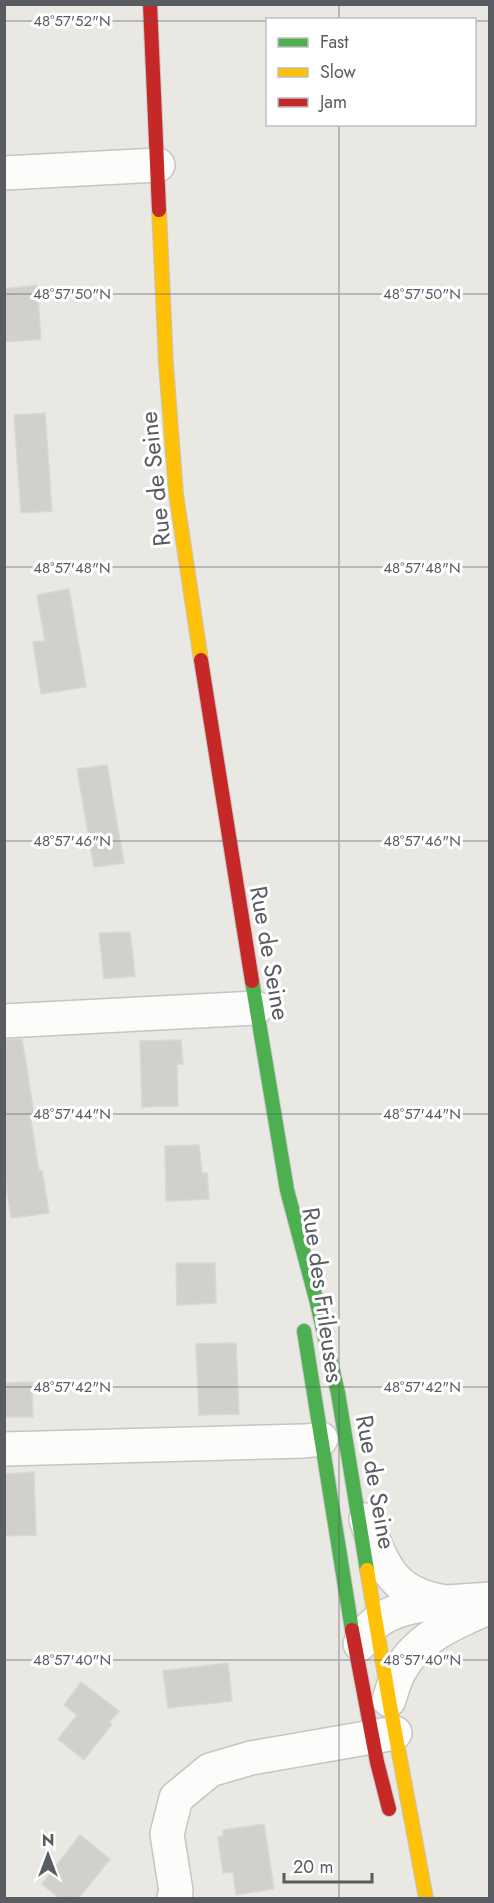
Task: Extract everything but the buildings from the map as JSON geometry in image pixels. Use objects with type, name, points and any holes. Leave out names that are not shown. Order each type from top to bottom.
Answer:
[{"type":"street","name":"Rue de Seine","points":[[150,4],[166,364],[176,494],[231,862],[286,1190],[328,1347],[356,1491],[366,1629],[389,1700],[383,1735],[426,1899]]},
{"type":"street","points":[[4,173],[158,165]]},
{"type":"street","points":[[4,1021],[256,1008]]},
{"type":"street","name":"Rue des Frileuses","points":[[286,1190],[297,1279]]},
{"type":"street","name":"Rue des Frileuses","points":[[302,1319],[321,1439],[366,1629],[383,1735],[385,1795],[394,1823]]},
{"type":"street","points":[[4,1449],[321,1439]]},
{"type":"street","points":[[356,1491],[383,1562],[394,1577],[409,1591],[419,1596],[433,1601],[453,1603]]},
{"type":"street","points":[[366,1629],[389,1614],[409,1608],[489,1599]]},
{"type":"street","points":[[389,1700],[400,1670],[417,1648],[439,1633],[489,1607]]},
{"type":"street","points":[[366,1629],[405,1640],[439,1633]]},
{"type":"street","points":[[174,1899],[176,1891],[167,1834],[176,1798],[210,1770],[251,1758],[383,1735]]},
{"type":"street","points":[[401,1844],[420,1899]]},
{"type":"traffic: fast","points":[[252,981],[287,1190],[338,1393],[367,1570]]},
{"type":"traffic: fast","points":[[304,1331],[352,1630]]},
{"type":"traffic: slow","points":[[159,210],[166,364],[176,494],[201,660]]},
{"type":"traffic: slow","points":[[367,1570],[426,1898]]},
{"type":"traffic: jam","points":[[150,4],[159,210]]},
{"type":"traffic: jam","points":[[201,660],[252,981]]},
{"type":"traffic: jam","points":[[352,1630],[377,1762],[389,1809]]}]
